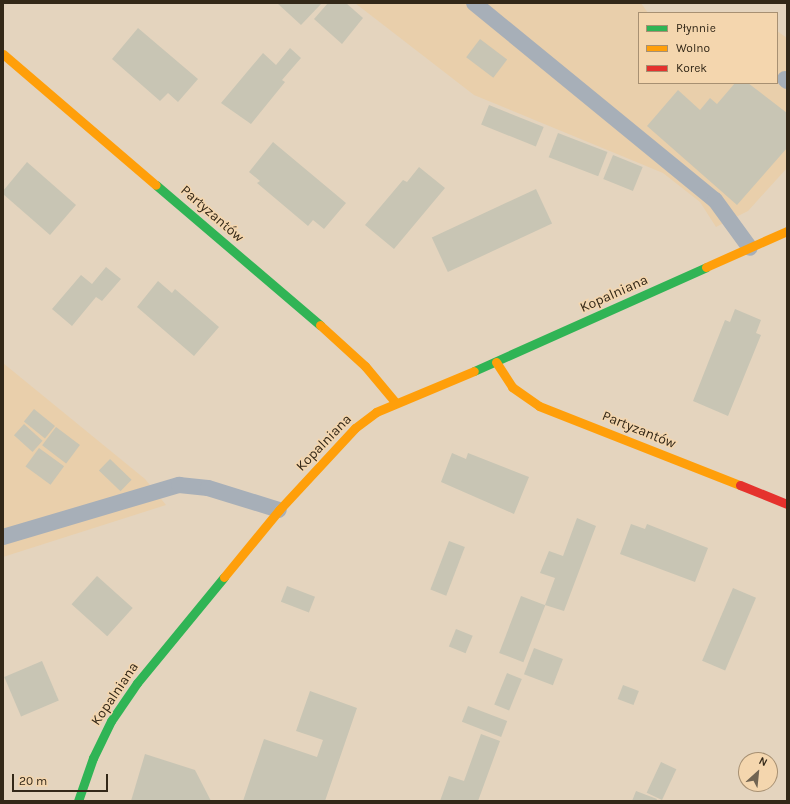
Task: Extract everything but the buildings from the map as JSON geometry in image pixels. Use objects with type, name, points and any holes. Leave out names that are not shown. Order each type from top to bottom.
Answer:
[{"type":"street","name":"Partyzantów","points":[[3,54],[340,342],[365,366],[396,403]]},
{"type":"street","name":"Kopalniana","points":[[78,801],[93,758],[111,721],[137,683],[279,510],[355,428],[376,412],[496,362],[787,231]]},
{"type":"street","name":"Partyzantów","points":[[496,362],[512,387],[539,406],[787,504]]},
{"type":"lane","points":[[474,3],[715,200],[750,248]]},
{"type":"lane","points":[[3,537],[179,485],[208,488],[279,510]]},
{"type":"shaded area","points":[[355,3],[641,3],[647,12],[638,12],[638,84],[778,84],[778,32],[787,38],[787,168],[748,211],[716,227],[700,202],[663,173],[474,95]]},
{"type":"shaded area","points":[[3,363],[145,479],[166,505],[3,557]]},
{"type":"traffic: fast","points":[[156,185],[320,325]]},
{"type":"traffic: fast","points":[[474,371],[706,267]]},
{"type":"traffic: fast","points":[[78,801],[93,758],[111,721],[137,683],[224,577]]},
{"type":"traffic: slow","points":[[3,54],[156,185]]},
{"type":"traffic: slow","points":[[706,267],[787,231]]},
{"type":"traffic: slow","points":[[320,325],[365,366],[396,403]]},
{"type":"traffic: slow","points":[[496,362],[512,387],[539,406],[740,485]]},
{"type":"traffic: slow","points":[[224,577],[279,510],[355,428],[376,412],[474,371]]},
{"type":"traffic: jam","points":[[740,485],[787,504]]}]
